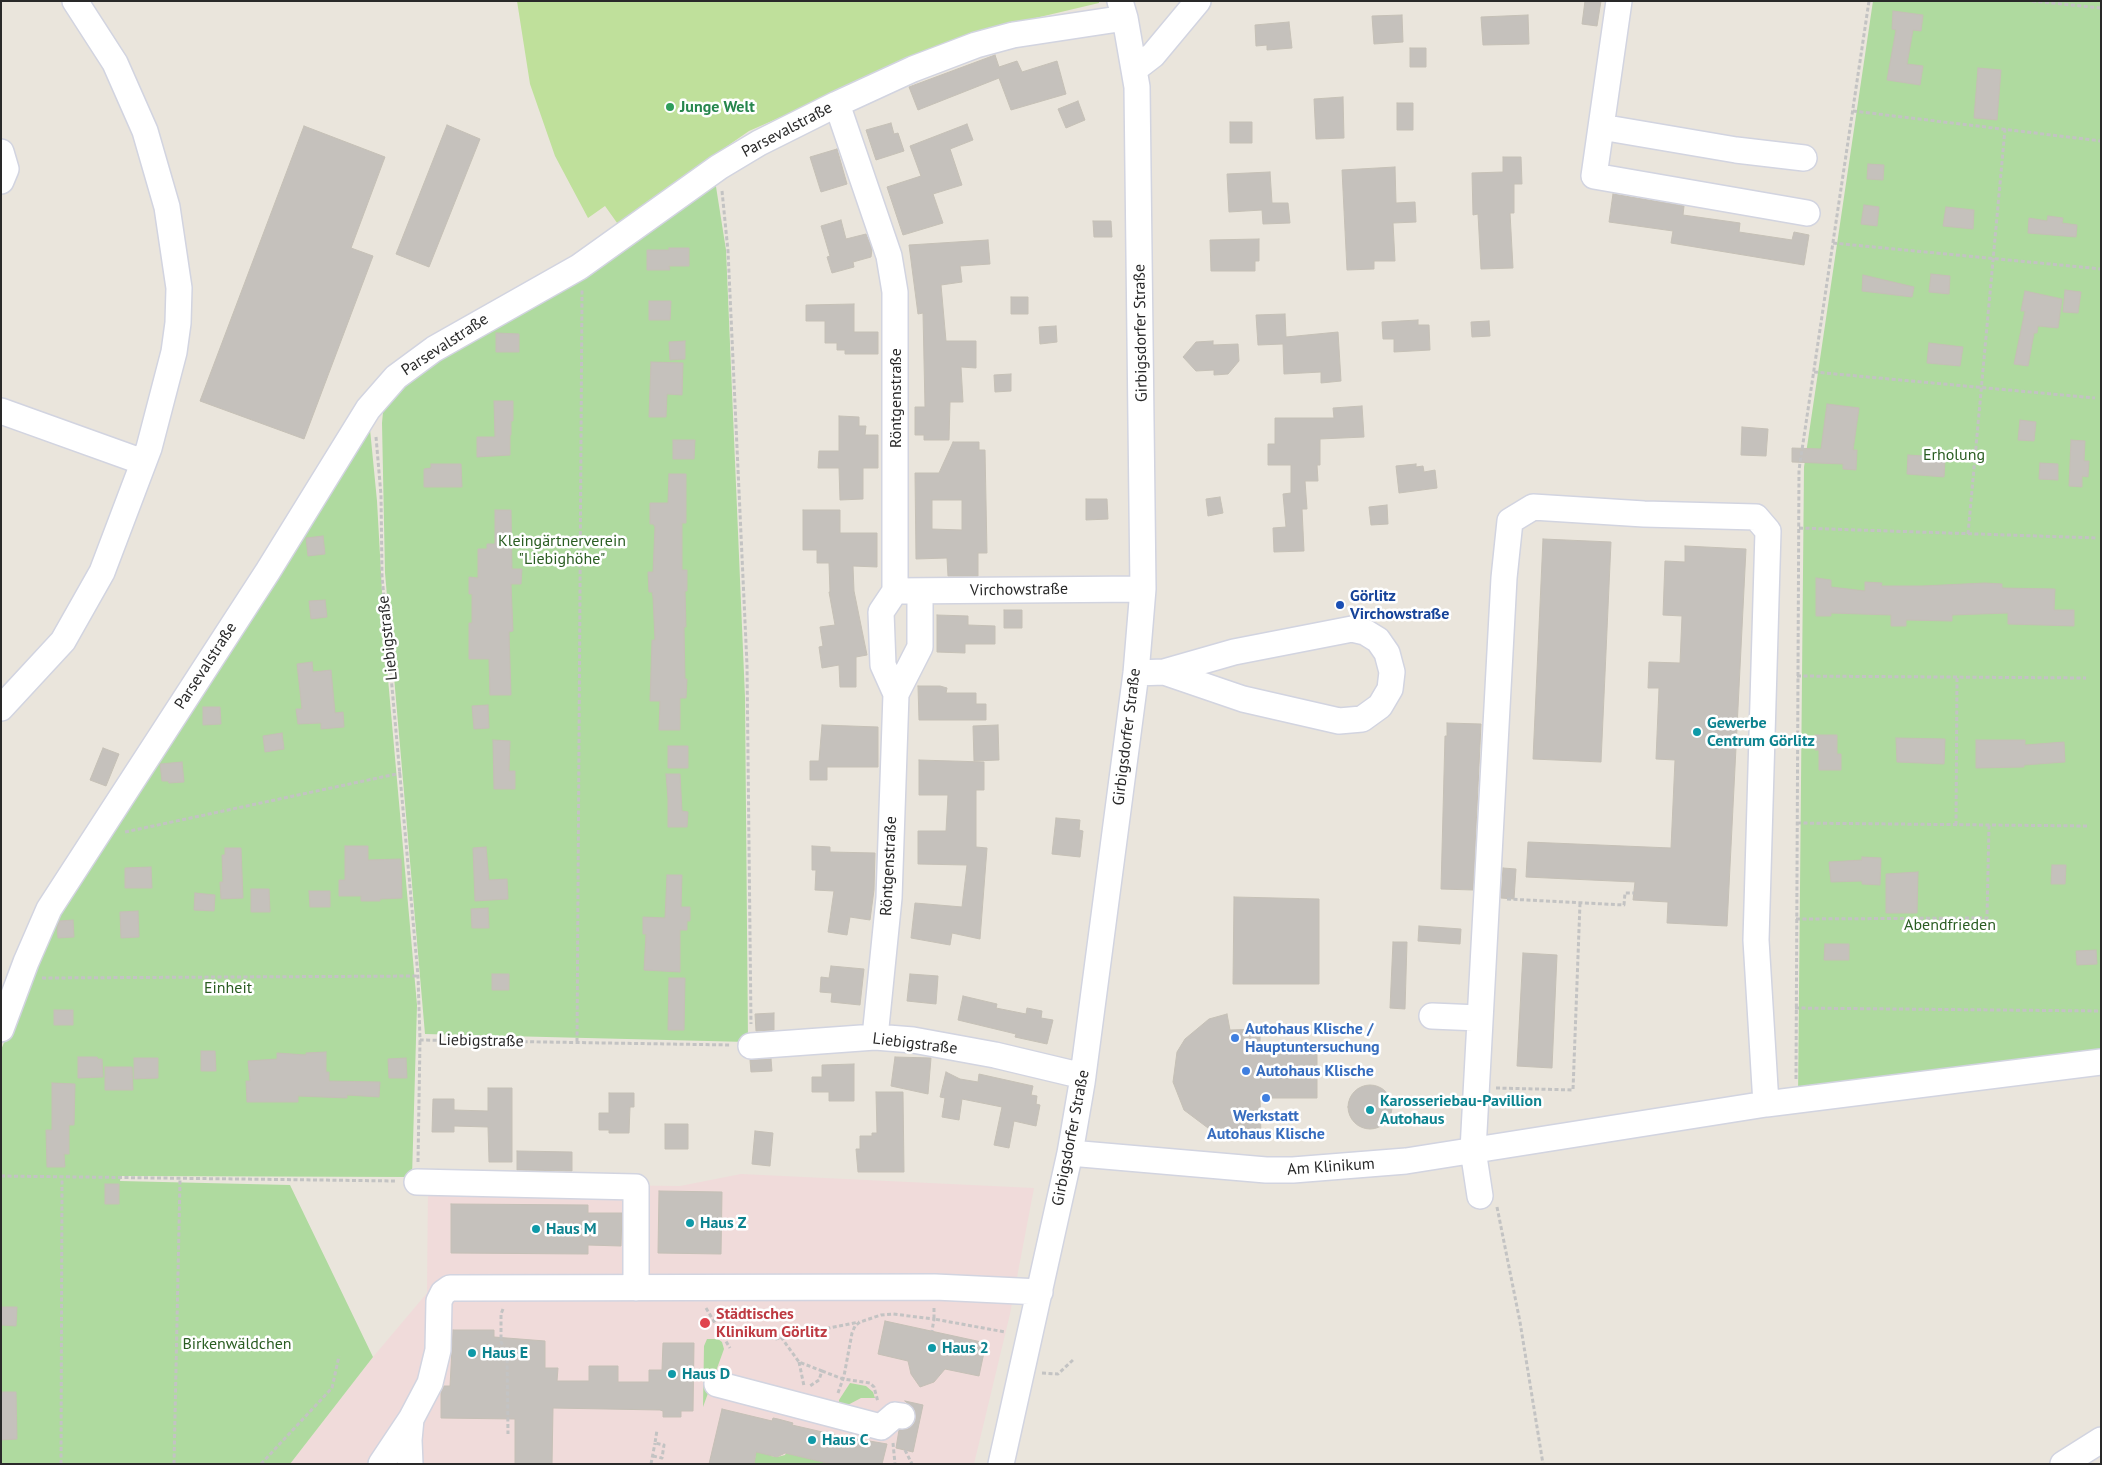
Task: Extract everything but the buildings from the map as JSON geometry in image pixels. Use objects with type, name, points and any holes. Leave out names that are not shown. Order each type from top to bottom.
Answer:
[{"type":"street","points":[[1,708],[63,641],[102,572],[149,448],[174,352],[178,323],[179,288],[175,254],[165,200],[141,123],[114,63],[74,1]]},
{"type":"street","points":[[1134,66],[1140,65],[1153,55],[1198,1]]},
{"type":"street","points":[[1619,1],[1594,176],[1807,213]]},
{"type":"street","name":"Girbigsdorfer Straße","points":[[1001,1464],[1070,1154],[1083,1076],[1136,673],[1143,589],[1137,87],[1122,10]]},
{"type":"street","name":"Parsevalstraße","points":[[1,1029],[26,962],[49,909],[268,571],[368,409],[396,377],[414,362],[490,316],[579,267],[719,167],[758,143],[913,69],[976,45],[1122,10]]},
{"type":"street","name":"Röntgenstraße","points":[[837,104],[889,256],[895,292],[895,591],[881,612],[883,665],[896,694]]},
{"type":"street","points":[[1601,127],[1736,150],[1804,158]]},
{"type":"street","points":[[1,152],[6,169],[1,181]]},
{"type":"street","points":[[1,411],[143,462]]},
{"type":"street","points":[[1488,1200],[1472,1150],[1504,578],[1510,521],[1533,507],[1644,514],[1756,517],[1768,532],[1756,940],[1766,1104]]},
{"type":"street","name":"Virchowstraße","points":[[895,591],[1143,589]]},
{"type":"street","name":"Röntgenstraße","points":[[875,1037],[889,898],[896,694],[920,647],[920,592]]},
{"type":"street","points":[[1136,673],[1164,672],[1234,652],[1352,629],[1365,632],[1378,640],[1387,653],[1392,672],[1390,689],[1380,706],[1362,719],[1339,721],[1243,699],[1164,672]]},
{"type":"street","points":[[1432,1016],[1480,1018]]},
{"type":"street","name":"Liebigstraße","points":[[751,1046],[875,1037],[913,1040],[995,1055],[1083,1076]]},
{"type":"street","name":"Am Klinikum","points":[[1070,1154],[1266,1170],[1293,1170],[1406,1161],[1766,1104],[2101,1062]]},
{"type":"street","points":[[418,1182],[636,1187],[636,1288]]},
{"type":"street","points":[[381,1464],[411,1419],[430,1382],[438,1350],[439,1301],[443,1293],[450,1288],[458,1286],[636,1288],[935,1287],[1040,1292]]},
{"type":"street","points":[[717,1384],[881,1426],[895,1415],[902,1416]]},
{"type":"street","points":[[410,1464],[409,1440],[411,1419]]},
{"type":"street","points":[[2063,1464],[2101,1440]]},
{"type":"path","points":[[1796,1100],[1798,470],[1869,1]]},
{"type":"path","points":[[2032,1],[2101,8]]},
{"type":"path","points":[[1853,111],[2101,141]]},
{"type":"path","points":[[1968,534],[2005,129]]},
{"type":"path","points":[[719,167],[728,251],[747,665],[751,1046]]},
{"type":"path","points":[[1833,243],[2101,269]]},
{"type":"path","points":[[577,1042],[582,301],[579,267]]},
{"type":"path","points":[[1814,372],[2095,398]]},
{"type":"path","name":"Liebigstraße","points":[[368,409],[374,420],[381,495],[382,576],[418,976],[420,1040],[751,1046]]},
{"type":"path","points":[[1799,528],[2097,538]]},
{"type":"path","points":[[1796,676],[2086,678]]},
{"type":"path","points":[[1956,825],[1957,677]]},
{"type":"path","points":[[95,838],[401,773]]},
{"type":"path","points":[[1797,823],[2087,826]]},
{"type":"path","points":[[1796,919],[1987,918],[1989,825]]},
{"type":"path","points":[[1487,890],[1580,903],[1624,905],[1625,893],[1634,893]]},
{"type":"path","points":[[1476,1088],[1573,1090],[1580,903]]},
{"type":"path","points":[[26,962],[36,978],[418,976]]},
{"type":"path","points":[[1795,1008],[2101,1010]]},
{"type":"path","points":[[1,1176],[418,1182],[420,1040]]},
{"type":"path","points":[[60,1464],[62,1178]]},
{"type":"path","points":[[174,1464],[180,1180]]},
{"type":"path","points":[[1488,1200],[1520,1322],[1543,1464]]},
{"type":"path","points":[[709,1311],[730,1348]]},
{"type":"path","points":[[932,1331],[934,1312]]},
{"type":"path","points":[[751,1331],[767,1338],[781,1337],[860,1322],[881,1315],[934,1319],[1005,1332]]},
{"type":"path","points":[[820,1411],[831,1403],[837,1394],[843,1378],[852,1333],[860,1322]]},
{"type":"path","points":[[500,1331],[501,1342],[507,1353],[508,1434]]},
{"type":"path","points":[[781,1337],[799,1362],[804,1386],[820,1380],[822,1371]]},
{"type":"path","points":[[261,1464],[332,1388],[339,1356]]},
{"type":"path","points":[[1022,1368],[1051,1375],[1058,1374],[1074,1359]]},
{"type":"path","points":[[799,1362],[843,1378],[870,1383],[874,1387],[878,1400]]},
{"type":"path","points":[[651,1464],[657,1430]]},
{"type":"path","points":[[893,1442],[895,1464]]},
{"type":"path","points":[[653,1456],[662,1458],[664,1445],[655,1443]]},
{"type":"path","points":[[905,1450],[912,1464]]},
{"type":"shaded area","name":"Städtisches Klinikum Görlitz","points":[[741,1174],[1034,1188],[1010,1314],[974,1464],[290,1464],[373,1357],[427,1293],[428,1183],[680,1186]]},
{"type":"green space","name":"Junge Welt","points":[[517,1],[1099,1],[1099,3],[972,33],[749,131],[690,172],[620,227],[605,206],[588,218],[555,156],[530,84]]},
{"type":"green space","points":[[1873,1],[2101,1],[2101,1060],[1798,1098],[1804,467]]},
{"type":"green space","name":"Kleingärtnerverein \"Liebighöhe\"","points":[[714,174],[726,250],[745,697],[748,1042],[425,1034],[385,573],[382,423],[384,401],[417,369]]},
{"type":"green space","name":"Einheit","points":[[369,419],[377,501],[385,645],[417,1005],[412,1177],[121,1176],[120,1181],[290,1185],[373,1357],[290,1464],[1,1464],[1,1050],[30,978],[42,934]]},
{"type":"green space","points":[[707,1339],[718,1339],[722,1342],[724,1349],[703,1407],[704,1346]]},
{"type":"green space","points":[[850,1383],[866,1386],[873,1392],[875,1398],[861,1398],[844,1407],[839,1405],[839,1400]]},
{"type":"green space","points":[[757,1447],[769,1452],[771,1456],[777,1457],[786,1453],[831,1464],[754,1464]]},
{"type":"place","name":"Junge Welt","points":[[670,107]]},
{"type":"place","name":"Görlitz Virchowstraße","points":[[1340,605]]},
{"type":"place","name":"Gewerbe Centrum Görlitz","points":[[1697,732]]},
{"type":"place","name":"Autohaus Klische / Hauptuntersuchung","points":[[1235,1038]]},
{"type":"place","name":"Autohaus Klische","points":[[1246,1071]]},
{"type":"place","name":"Werkstatt Autohaus Klische","points":[[1266,1098]]},
{"type":"place","name":"Karosseriebau-Pavillion Autohaus","points":[[1370,1110]]},
{"type":"place","name":"Haus Z","points":[[690,1223]]},
{"type":"place","name":"Haus M","points":[[536,1229]]},
{"type":"place","name":"Städtisches Klinikum Görlitz","points":[[705,1323]]},
{"type":"place","name":"Haus 2","points":[[932,1348]]},
{"type":"place","name":"Haus E","points":[[472,1353]]},
{"type":"place","name":"Haus D","points":[[672,1374]]},
{"type":"place","name":"Haus C","points":[[812,1440]]},
{"type":"park label","name":"Erholung","points":[[1954,455]]},
{"type":"park label","name":"Abendfrieden","points":[[1950,925]]},
{"type":"park label","name":"Birkenwäldchen","points":[[237,1344]]}]
